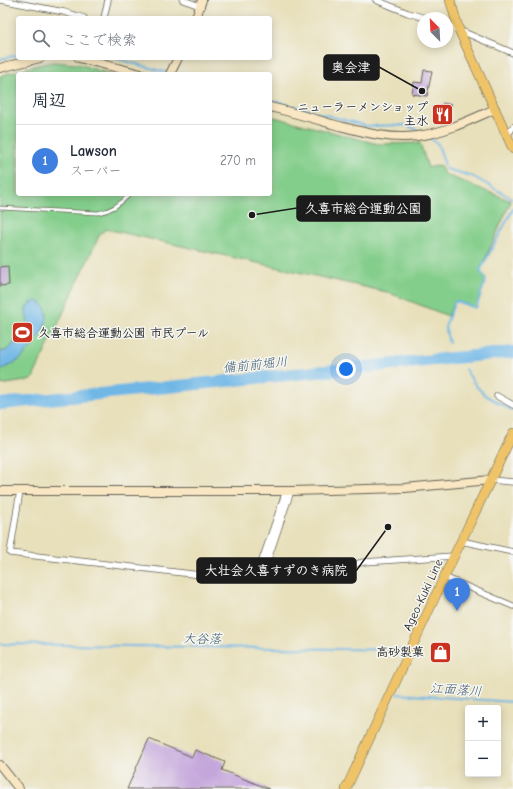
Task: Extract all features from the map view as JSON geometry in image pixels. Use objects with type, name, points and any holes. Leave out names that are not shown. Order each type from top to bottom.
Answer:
[{"type":"main road","points":[[450,0],[459,30],[513,149]]},
{"type":"main road","name":"Ageo-Kuki Line","points":[[346,789],[444,577],[513,433]]},
{"type":"street","points":[[1,0],[77,16]]},
{"type":"street","points":[[104,16],[108,0]]},
{"type":"street","points":[[183,0],[201,3],[197,16]]},
{"type":"street","points":[[376,0],[417,16]]},
{"type":"street","points":[[453,28],[513,53]]},
{"type":"street","points":[[0,68],[32,60]]},
{"type":"street","points":[[87,60],[133,72]]},
{"type":"street","points":[[171,72],[177,60]]},
{"type":"street","points":[[272,108],[374,135],[406,137],[429,134],[445,129],[470,120],[495,108]]},
{"type":"street","points":[[507,136],[513,127]]},
{"type":"street","points":[[497,396],[513,405]]},
{"type":"street","points":[[0,491],[289,491],[405,488],[490,480],[513,482]]},
{"type":"street","points":[[20,491],[10,553],[192,574],[259,578],[316,573],[364,562],[454,556]]},
{"type":"street","points":[[259,578],[289,491]]},
{"type":"street","points":[[461,541],[513,552]]},
{"type":"street","points":[[444,577],[513,606]]},
{"type":"street","points":[[0,765],[19,789]]},
{"type":"lane","points":[[0,208],[98,214],[107,212],[114,208],[128,196]]},
{"type":"green space","points":[[53,62],[78,64],[104,72],[16,72],[16,196],[272,196],[272,117],[378,144],[420,143],[428,168],[440,165],[444,174],[511,201],[480,271],[486,279],[476,308],[455,301],[448,316],[387,292],[106,229],[100,234],[32,380],[0,385],[0,76]]},
{"type":"water","points":[[36,301],[42,304],[47,314],[44,328],[40,336],[24,356],[0,370],[0,352],[10,348],[20,334],[22,335],[28,325],[26,308],[31,303]]},
{"type":"building","points":[[424,70],[432,71],[427,96],[412,94],[414,82],[422,83]]},
{"type":"building","points":[[443,103],[451,105],[447,121],[439,119]]},
{"type":"building","points":[[8,266],[9,285],[0,286],[0,267]]},
{"type":"building","points":[[149,739],[192,757],[195,750],[225,762],[222,770],[269,789],[127,789]]},
{"type":"waterway","points":[[0,59],[16,55]]},
{"type":"waterway","points":[[121,60],[165,72]]},
{"type":"waterway","points":[[272,101],[367,126],[404,125],[416,129],[422,133]]},
{"type":"waterway","points":[[429,137],[438,144],[446,169],[472,176],[513,199]]},
{"type":"waterway","points":[[449,343],[445,327],[455,301],[476,308],[486,279],[480,271],[513,209]]},
{"type":"waterway","name":"備前前堀川","points":[[0,404],[513,352]]},
{"type":"waterway","points":[[465,369],[476,386],[485,395],[513,411]]},
{"type":"waterway","name":"大谷落","points":[[0,644],[404,650]]},
{"type":"waterway","name":"江面落川","points":[[397,694],[513,702]]},
{"type":"place","name":"奥会津","points":[[422,91]]},
{"type":"place","name":"ニューラーメンショップ 主水","points":[[443,114]]},
{"type":"place","name":"久喜市総合運動公園","points":[[252,215]]},
{"type":"place","name":"久喜市総合運動公園 市民プール","points":[[23,333]]},
{"type":"place","name":"大壮会久喜すずのき病院","points":[[388,527]]},
{"type":"place","name":"Lawson","points":[[457,611]]},
{"type":"place","name":"高砂製菓","points":[[440,652]]}]
